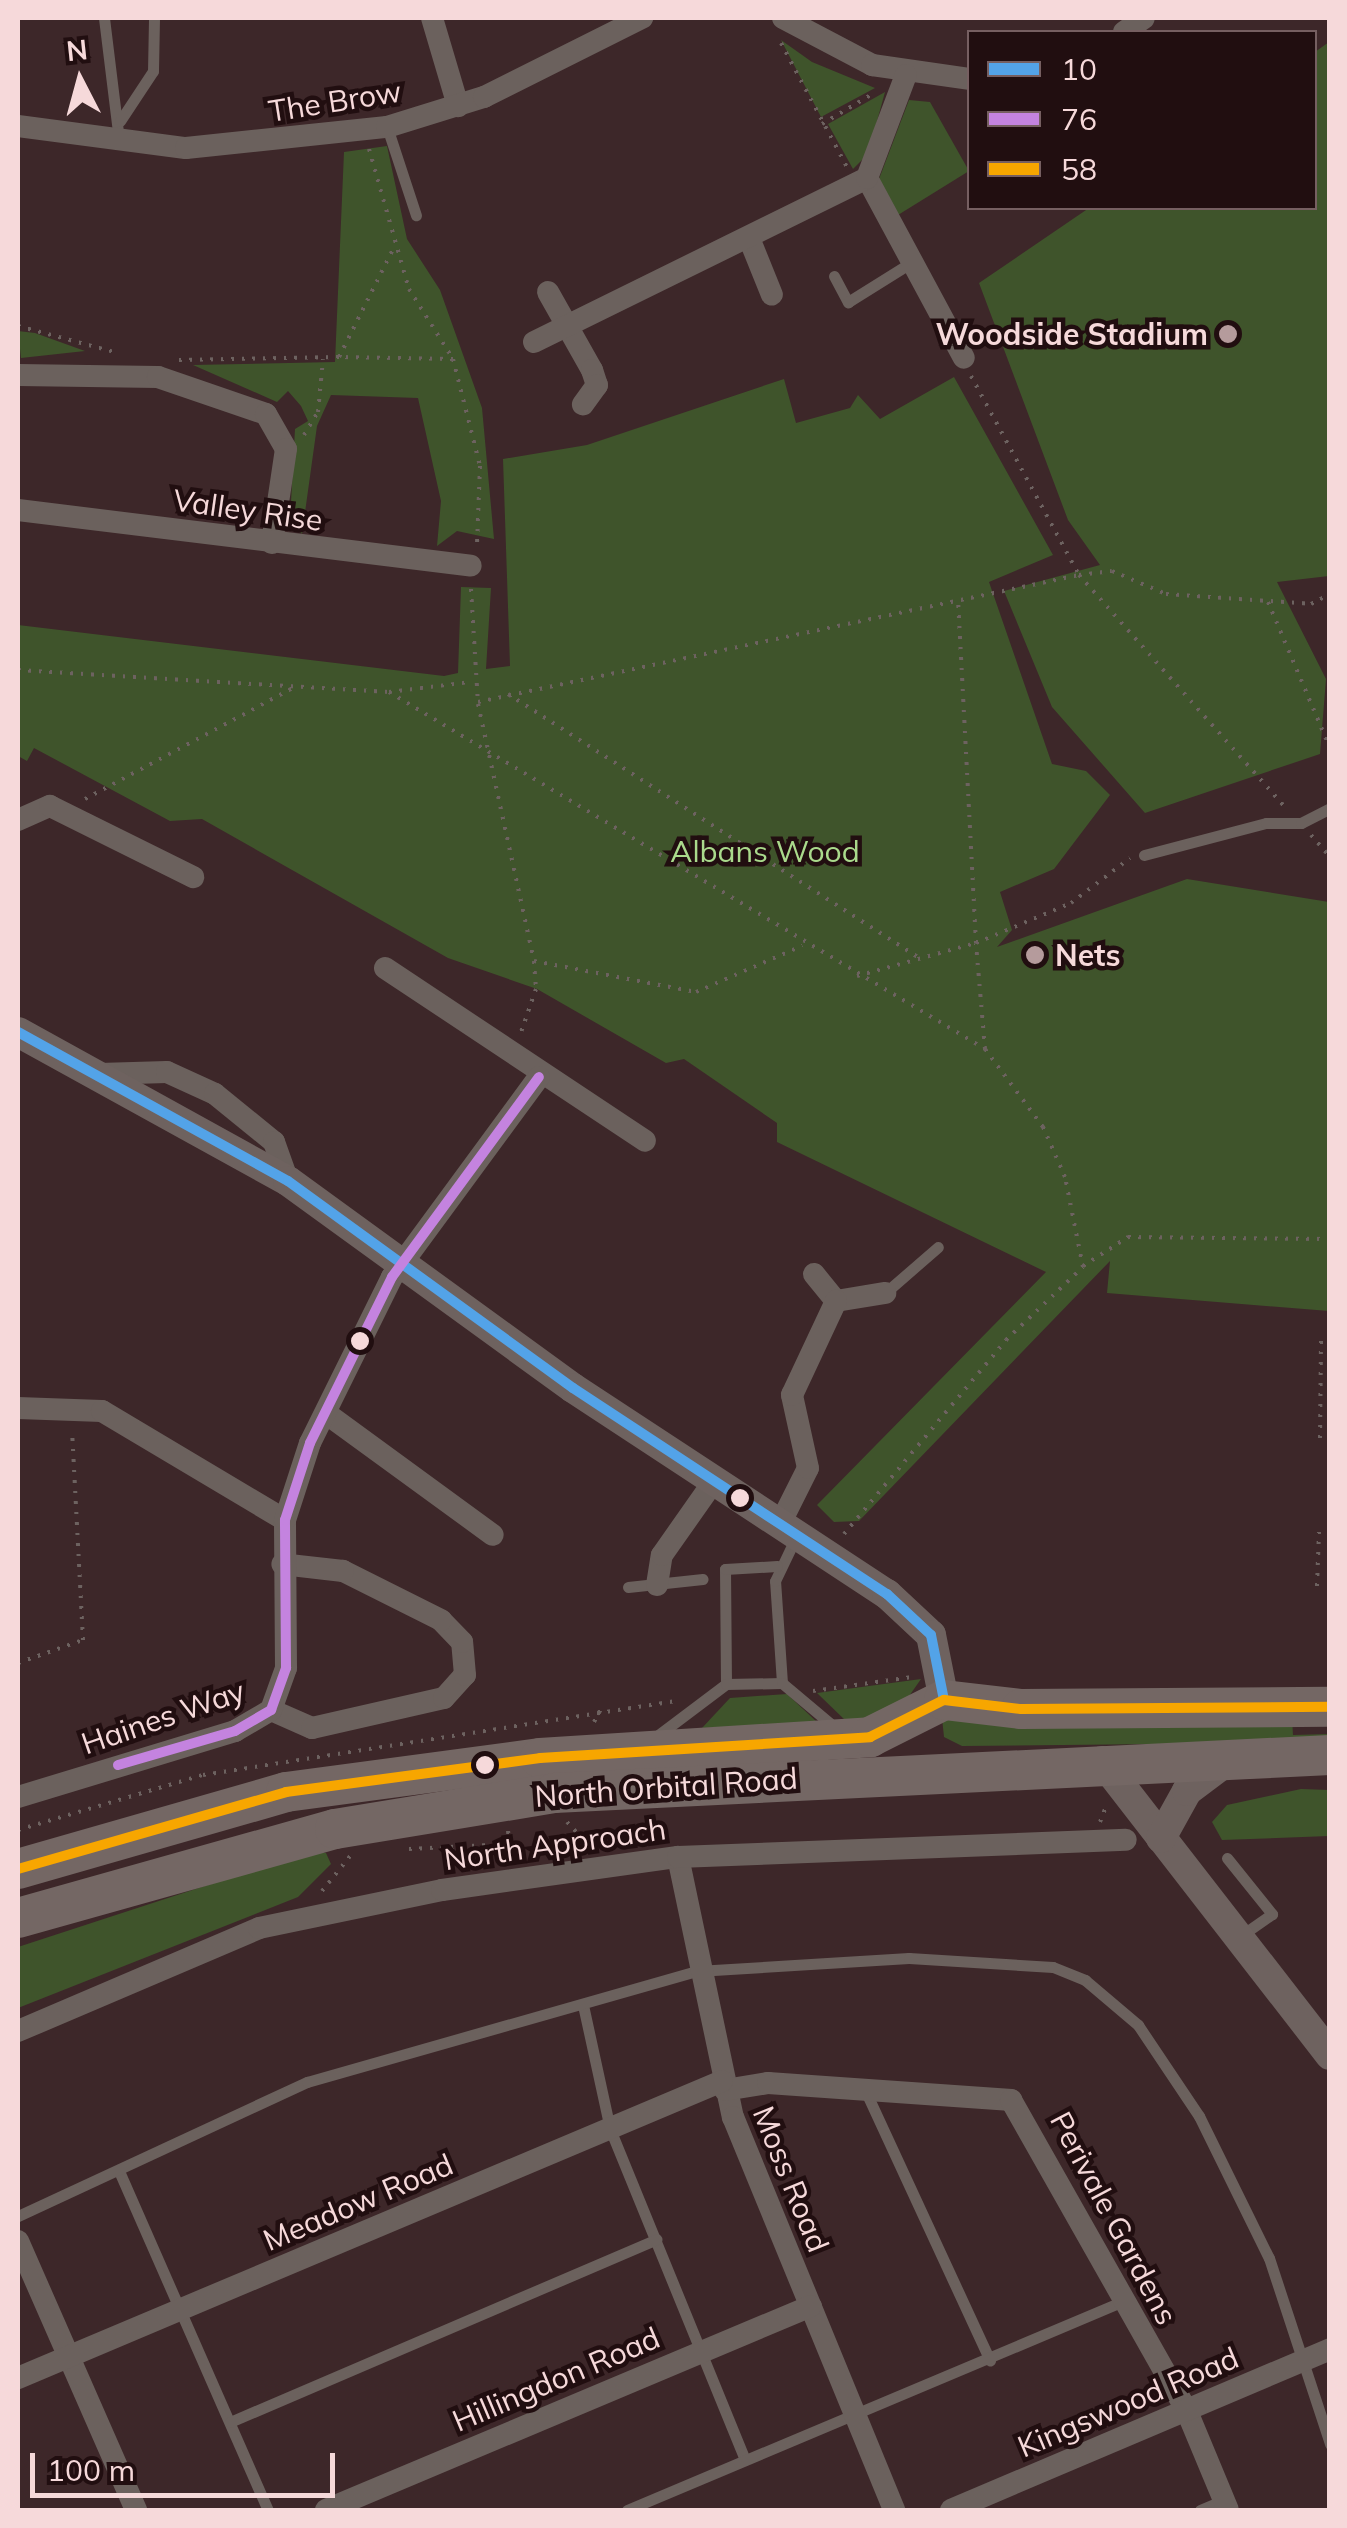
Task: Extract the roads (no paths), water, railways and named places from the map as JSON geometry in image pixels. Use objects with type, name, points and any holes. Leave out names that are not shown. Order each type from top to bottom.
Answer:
[{"type":"highway","name":"North Orbital Road","points":[[18,1869],[286,1792],[636,1749],[848,1738],[932,1707],[1330,1708]]},
{"type":"highway","points":[[932,1707],[925,1738],[958,1770]]},
{"type":"highway","name":"North Orbital Road","points":[[18,1918],[204,1860],[455,1807],[656,1785],[1102,1761],[1330,1754]]},
{"type":"street","points":[[432,18],[458,106]]},
{"type":"street","name":"The Brow","points":[[18,126],[284,142],[376,128],[458,106],[642,18]]},
{"type":"street","points":[[780,26],[906,75],[967,79]]},
{"type":"street","points":[[534,342],[862,181],[906,75]]},
{"type":"street","points":[[862,181],[912,262],[961,328],[964,358]]},
{"type":"street","points":[[749,238],[772,295]]},
{"type":"street","points":[[548,292],[596,385],[583,404]]},
{"type":"street","points":[[18,374],[158,377],[252,405],[276,424],[286,450],[272,543]]},
{"type":"street","name":"Valley Rise","points":[[18,510],[471,566]]},
{"type":"street","points":[[18,820],[40,806],[63,811],[193,877]]},
{"type":"street","points":[[386,968],[514,1054],[539,1076],[645,1141]]},
{"type":"street","points":[[18,1032],[288,1180],[714,1481],[828,1553],[931,1635],[932,1707]]},
{"type":"street","name":"Haines Way","points":[[18,1797],[235,1731],[271,1710],[286,1668],[282,1564],[285,1520],[327,1414],[404,1262],[539,1076]]},
{"type":"street","points":[[814,1274],[836,1301]]},
{"type":"street","points":[[836,1301],[885,1293]]},
{"type":"street","points":[[790,1528],[808,1468],[792,1395],[836,1301]]},
{"type":"street","points":[[18,1408],[70,1406],[102,1411],[285,1520]]},
{"type":"street","points":[[327,1414],[493,1535]]},
{"type":"street","points":[[658,1585],[662,1555],[714,1481]]},
{"type":"street","points":[[271,1710],[312,1728],[444,1698],[465,1675],[462,1642],[440,1620],[343,1570],[282,1564]]},
{"type":"street","points":[[1161,1838],[1187,1792],[1233,1756]]},
{"type":"street","points":[[1102,1761],[1330,2055]]},
{"type":"street","name":"North Approach","points":[[18,2031],[169,1962],[300,1918],[596,1864],[678,1856],[1126,1840]]},
{"type":"street","name":"Moss Road","points":[[678,1856],[697,1971],[723,2086],[894,2510]]},
{"type":"street","name":"Perivale Gardens","points":[[723,2086],[1011,2100],[1121,2302],[1186,2409],[1227,2505]]},
{"type":"street","name":"Meadow Road","points":[[18,2378],[610,2129],[723,2086]]},
{"type":"street","points":[[18,2240],[136,2510]]},
{"type":"street","name":"Hillingdon Road","points":[[326,2510],[810,2306]]},
{"type":"street","name":"Kingswood Road","points":[[951,2510],[1330,2348]]},
{"type":"lane","points":[[104,18],[120,132]]},
{"type":"lane","points":[[120,132],[154,71],[154,18]]},
{"type":"lane","points":[[376,128],[416,216]]},
{"type":"lane","points":[[834,276],[848,302],[912,262]]},
{"type":"lane","points":[[1144,855],[1302,823],[1330,808]]},
{"type":"lane","points":[[885,1293],[938,1247]]},
{"type":"lane","points":[[782,1682],[777,1566],[790,1528]]},
{"type":"lane","points":[[726,1684],[725,1569],[777,1566]]},
{"type":"lane","points":[[628,1587],[703,1579]]},
{"type":"lane","points":[[636,1749],[726,1684],[782,1682],[848,1738]]},
{"type":"lane","points":[[1227,1858],[1272,1914],[1241,1936]]},
{"type":"lane","points":[[18,2216],[307,2082],[697,1971],[909,1958],[1054,1967],[1085,1980],[1163,2055],[1199,2116],[1269,2258],[1330,2444]]},
{"type":"lane","points":[[583,2005],[610,2129],[745,2459]]},
{"type":"lane","points":[[865,2090],[990,2360]]},
{"type":"lane","points":[[119,2171],[268,2510]]},
{"type":"lane","points":[[230,2422],[656,2238]]},
{"type":"lane","points":[[627,2510],[745,2459],[856,2418],[1121,2302]]},
{"type":"lane","points":[[1200,2510],[1227,2505]]},
{"type":"place","name":"Woodside Stadium","points":[[1228,334]]},
{"type":"place","name":"Nets","points":[[1035,955]]},
{"type":"park label","name":"Albans Wood","points":[[765,851]]}]
